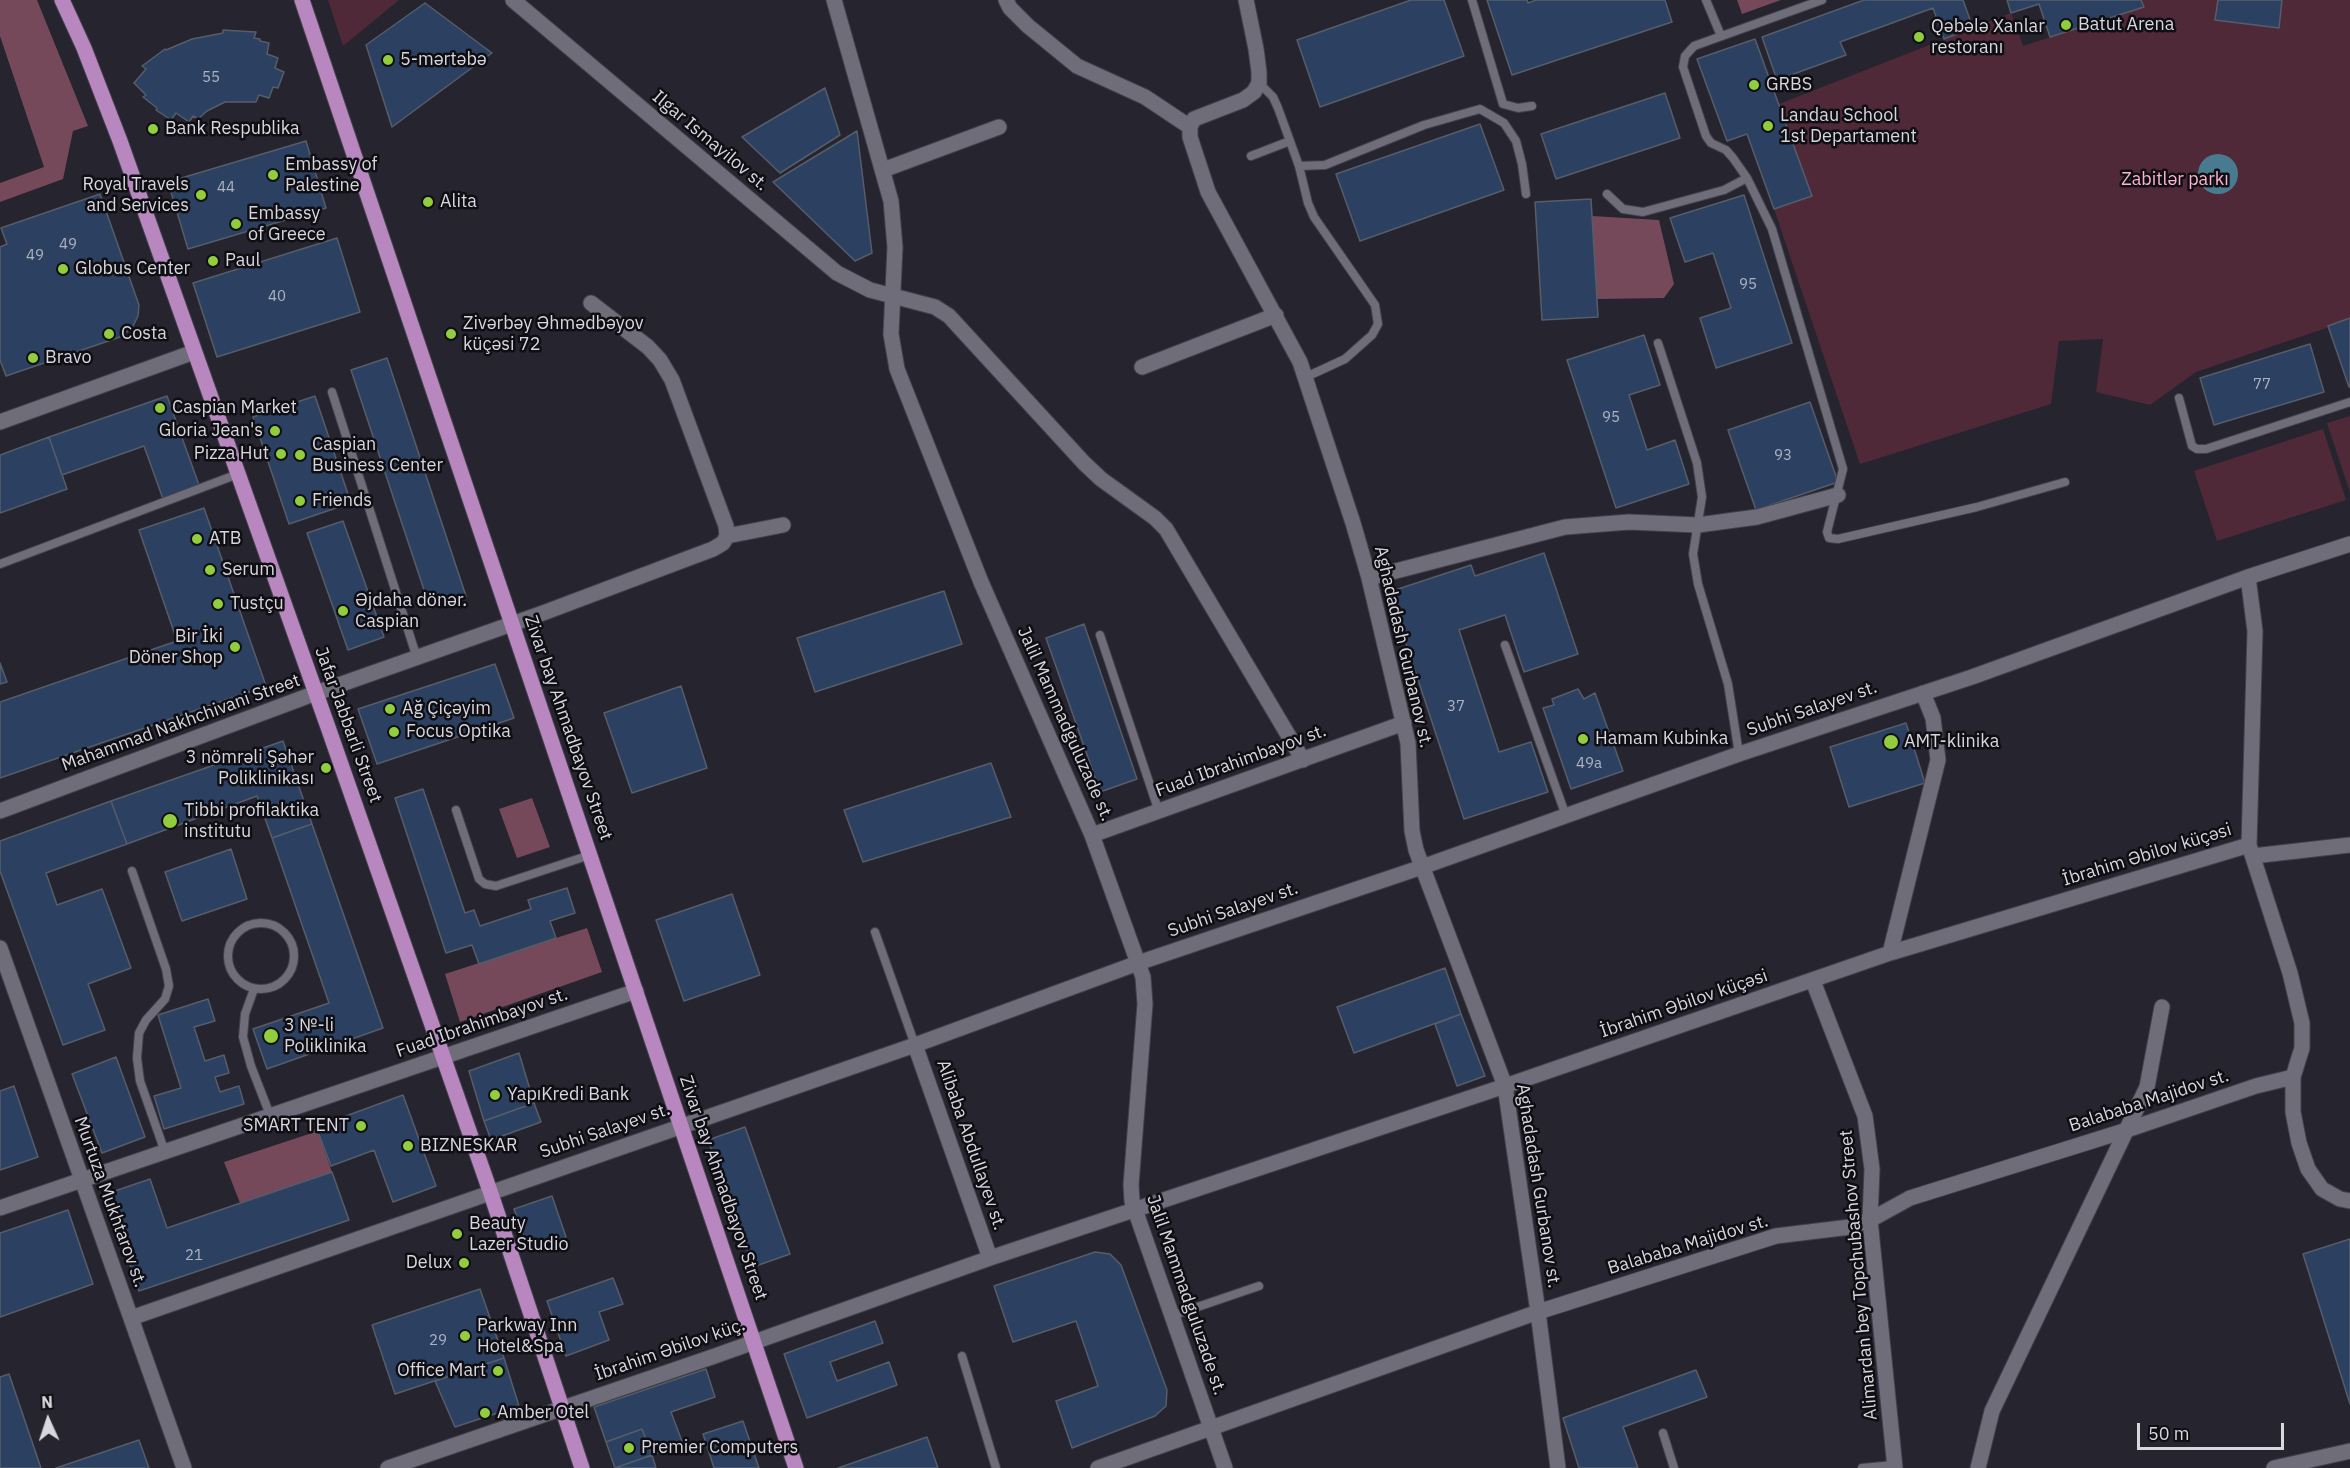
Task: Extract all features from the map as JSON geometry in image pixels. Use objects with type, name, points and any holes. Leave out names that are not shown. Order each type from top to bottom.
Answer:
[{"type":"main road","name":"Jafar Jabbarli Street","points":[[62,0],[103,95],[316,693],[490,1191],[582,1468]]},
{"type":"main road","name":"Zivar bay Ahmadbayov Street","points":[[302,0],[796,1468]]},
{"type":"street","name":"Ilgar Ismayilov st.","points":[[513,0],[837,273],[870,290],[893,294],[935,307],[949,316],[1084,463],[1101,479],[1155,518],[1166,529],[1303,760]]},
{"type":"street","name":"Jalil Mammadguluzade st.","points":[[834,0],[891,201],[894,225],[892,347],[897,369],[981,582],[1092,835],[1143,977],[1145,1004],[1131,1185],[1134,1209],[1225,1468]]},
{"type":"street","points":[[1006,0],[1010,8],[1028,26],[1077,66],[1145,97],[1190,127],[1194,119],[1201,115],[1243,100],[1254,92],[1258,83],[1256,49],[1246,0]]},
{"type":"street","points":[[883,170],[999,127]]},
{"type":"street","name":"Aghadadash Gurbanov st.","points":[[1190,127],[1194,153],[1208,192],[1276,315],[1306,377],[1369,578],[1404,723],[1410,759],[1412,831],[1422,867],[1505,1086],[1539,1312],[1558,1468]]},
{"type":"street","points":[[591,303],[648,347],[660,360],[672,380],[724,519],[727,536],[783,525]]},
{"type":"street","points":[[1142,367],[1276,315]]},
{"type":"street","points":[[0,422],[194,352]]},
{"type":"street","points":[[1369,578],[1565,527],[1629,522],[1698,525],[1757,517],[1838,495]]},
{"type":"street","name":"Mahammad Nakhchivani Street","points":[[0,811],[713,549],[723,543],[727,536]]},
{"type":"street","name":"Subhi Salayev st.","points":[[131,1318],[490,1191],[915,1045],[1138,963],[1422,867],[1739,754],[1923,693],[2350,544]]},
{"type":"street","points":[[2248,578],[2255,631],[2251,851],[2290,974],[2302,1023],[2302,1048],[2293,1077],[2293,1112],[2299,1143],[2308,1169],[2322,1189],[2340,1199],[2350,1201]]},
{"type":"street","points":[[1890,953],[1938,760],[1934,718],[1923,693]]},
{"type":"street","name":"Fuad Ibrahimbayov st.","points":[[1092,835],[1404,723]]},
{"type":"street","name":"İbrahim Əbilov küçəsi","points":[[1134,1209],[1505,1086],[1890,953],[2251,851],[2350,845]]},
{"type":"street","name":"Murtuza Mukhtarov st.","points":[[0,948],[80,1181],[184,1468]]},
{"type":"street","name":"Alimardan bey Topchubashov Street","points":[[1813,981],[1865,1116],[1872,1168],[1870,1220],[1895,1467]]},
{"type":"street","name":"Fuad Ibrahimbayov st.","points":[[0,1208],[636,991]]},
{"type":"street","points":[[1978,1468],[1992,1411],[2112,1163],[2124,1131],[2146,1087],[2162,1007]]},
{"type":"street","name":"Alibaba Abdullayev st.","points":[[915,1045],[990,1258]]},
{"type":"street","name":"Balababa Majidov st.","points":[[1098,1468],[1539,1312],[1776,1236],[1842,1229],[1870,1220],[1910,1198],[2124,1131],[2256,1086],[2293,1077]]},
{"type":"street","name":"İbrahim Əbilov küç.","points":[[388,1468],[1134,1209]]},
{"type":"street","points":[[2274,1468],[2350,1452]]},
{"type":"lane","points":[[1472,0],[1503,104],[1518,108],[1532,106]]},
{"type":"lane","points":[[1706,0],[1721,36]]},
{"type":"lane","points":[[1822,0],[1694,46],[1685,56],[1683,67],[1706,136],[1711,143],[1726,150],[1733,158],[1747,178],[1772,229],[1843,469],[1827,532],[1828,538],[1838,540],[1977,507],[2065,482]]},
{"type":"lane","points":[[1258,83],[1273,97],[1299,166],[1308,203],[1314,217],[1375,305],[1378,324],[1372,335],[1345,359],[1306,377]]},
{"type":"lane","points":[[1299,166],[1325,165],[1424,125],[1480,110],[1504,123],[1516,141],[1526,194]]},
{"type":"lane","points":[[1251,156],[1290,141]]},
{"type":"lane","points":[[1606,194],[1623,209],[1643,212],[1724,190],[1747,178]]},
{"type":"lane","points":[[1658,343],[1697,463],[1702,497],[1693,554],[1698,584],[1728,684],[1739,754]]},
{"type":"lane","points":[[332,392],[417,658]]},
{"type":"lane","points":[[2179,398],[2192,446],[2198,449],[2206,449],[2350,402]]},
{"type":"lane","points":[[0,564],[238,474]]},
{"type":"lane","points":[[1100,635],[1159,812]]},
{"type":"lane","points":[[1505,645],[1566,816]]},
{"type":"lane","points":[[456,810],[479,879],[485,884],[496,886],[590,855]]},
{"type":"lane","points":[[132,871],[166,969],[169,986],[165,999],[146,1020],[139,1033],[136,1058],[140,1081],[165,1152]]},
{"type":"lane","points":[[253,924],[268,924],[281,930],[290,941],[294,956],[291,970],[282,982],[269,988],[254,989],[241,983],[231,971],[228,957],[231,942],[239,931],[253,924]]},
{"type":"lane","points":[[875,932],[915,1045]]},
{"type":"lane","points":[[254,989],[244,1014],[243,1037],[270,1116]]},
{"type":"lane","points":[[1171,1316],[1259,1286]]},
{"type":"lane","points":[[962,1356],[996,1468]]},
{"type":"lane","points":[[1663,1433],[1674,1468]]},
{"type":"lane","points":[[1862,1468],[1895,1467]]},
{"type":"green space","points":[[328,0],[399,0],[343,46]]},
{"type":"green space","name":"Zabitlər parkı","points":[[2141,0],[2350,0],[2350,320],[2196,372],[2150,405],[2096,392],[2103,339],[2059,341],[2051,404],[1860,464],[1774,209],[1812,196],[1779,104],[2011,13],[2023,46],[2143,7]]},
{"type":"green space","points":[[2350,416],[2350,492],[2327,423]]},
{"type":"green space","points":[[2323,429],[2346,500],[2217,541],[2194,471]]},
{"type":"shaded area","points":[[0,0],[37,0],[88,126],[73,131],[63,179],[0,202],[0,183],[44,167],[0,36]]},
{"type":"shaded area","points":[[1737,0],[1781,0],[1742,14]]},
{"type":"shaded area","points":[[1592,216],[1659,220],[1674,284],[1664,298],[1597,299]]},
{"type":"shaded area","points":[[532,798],[550,847],[517,858],[499,809]]},
{"type":"shaded area","points":[[587,928],[602,972],[460,1022],[445,974]]},
{"type":"shaded area","points":[[316,1127],[332,1172],[240,1203],[224,1162],[312,1133]]},
{"type":"water","points":[[2218,154],[2232,160],[2238,174],[2232,188],[2218,194],[2204,188],[2198,174],[2204,160]]},
{"type":"building","points":[[1411,0],[1444,0],[1464,56],[1320,107],[1297,40]]},
{"type":"building","points":[[1487,0],[1527,0],[1528,3],[1536,0],[1665,0],[1672,22],[1512,75]]},
{"type":"building","points":[[1864,0],[1963,0],[1973,28],[1944,39],[1933,8],[1840,42],[1846,55],[1777,80],[1762,37]]},
{"type":"building","name":"Batut Arena","points":[[2007,0],[2141,0],[2144,7],[2050,37],[2039,4],[2011,13]]},
{"type":"building","points":[[2218,0],[2282,0],[2279,28],[2215,20]]},
{"type":"building","points":[[425,3],[492,53],[392,127],[366,45]]},
{"type":"building","points":[[223,30],[256,32],[254,38],[269,43],[267,54],[278,58],[275,68],[284,72],[278,88],[273,87],[269,98],[259,95],[256,102],[225,102],[207,111],[198,119],[193,116],[189,122],[176,113],[171,120],[143,97],[146,95],[134,83],[146,69],[142,66],[165,49],[192,39],[223,33]]},
{"type":"building","points":[[1755,39],[1812,196],[1774,209],[1747,134],[1727,141],[1697,59]]},
{"type":"building","points":[[825,88],[840,135],[780,173],[742,137]]},
{"type":"building","points":[[1665,93],[1680,138],[1556,179],[1541,134]]},
{"type":"building","points":[[1480,124],[1504,190],[1360,241],[1336,174]]},
{"type":"building","points":[[857,131],[872,253],[855,261],[773,182]]},
{"type":"building","points":[[306,141],[326,208],[188,249],[168,182]]},
{"type":"building","name":"Globus Center","points":[[100,194],[139,305],[138,316],[132,328],[120,337],[6,376],[0,360],[0,247],[7,244],[1,228]]},
{"type":"building","points":[[1744,195],[1792,343],[1716,368],[1700,318],[1731,308],[1713,253],[1685,262],[1670,218]]},
{"type":"building","points":[[1591,199],[1598,317],[1542,320],[1535,202]]},
{"type":"building","points":[[337,238],[360,312],[217,357],[193,283]]},
{"type":"building","points":[[2350,318],[2350,387],[2349,387],[2328,326]]},
{"type":"building","points":[[1644,335],[1660,385],[1629,395],[1647,450],[1675,440],[1689,484],[1616,508],[1567,360]]},
{"type":"building","points":[[2310,344],[2324,392],[2214,425],[2200,378]]},
{"type":"building","points":[[387,358],[466,596],[430,608],[351,370]]},
{"type":"building","points":[[167,396],[199,485],[163,499],[144,446],[62,475],[49,437]]},
{"type":"building","name":"Caspian Business Center","points":[[315,396],[351,503],[289,524],[253,417]]},
{"type":"building","points":[[1810,402],[1838,482],[1756,510],[1728,430]]},
{"type":"building","points":[[49,437],[67,489],[0,513],[0,455]]},
{"type":"building","points":[[204,508],[266,686],[0,778],[0,702],[177,641],[139,530]]},
{"type":"building","points":[[343,521],[384,637],[348,650],[307,533]]},
{"type":"building","points":[[1544,553],[1578,654],[1524,672],[1505,615],[1459,630],[1499,752],[1531,742],[1548,792],[1464,819],[1389,592],[1471,565],[1475,576]]},
{"type":"building","points":[[944,591],[962,644],[815,692],[797,638]]},
{"type":"building","points":[[1084,624],[1137,779],[1100,792],[1046,638]]},
{"type":"building","points":[[0,663],[7,682],[0,684]]},
{"type":"building","points":[[495,664],[514,718],[377,764],[358,709]]},
{"type":"building","points":[[681,686],[707,768],[632,793],[604,713]]},
{"type":"building","name":"Hamam Kubinka","points":[[1578,689],[1584,699],[1595,693],[1623,771],[1571,789],[1543,708],[1554,705],[1552,699]]},
{"type":"building","points":[[1906,723],[1925,783],[1849,807],[1830,747]]},
{"type":"building","points":[[283,741],[312,824],[272,838],[257,796],[127,844],[111,801]]},
{"type":"building","points":[[991,763],[1011,817],[863,862],[844,810]]},
{"type":"building","points":[[423,789],[465,913],[474,910],[480,926],[531,909],[528,900],[567,888],[575,913],[550,921],[556,938],[479,964],[472,945],[446,953],[395,798]]},
{"type":"building","points":[[111,801],[127,844],[46,873],[57,905],[102,889],[131,968],[88,984],[105,1030],[63,1045],[0,871],[0,841]]},
{"type":"building","points":[[312,824],[383,1028],[267,1069],[253,1029],[329,1003],[272,838]]},
{"type":"building","points":[[231,849],[247,899],[182,921],[165,872]]},
{"type":"building","points":[[732,894],[760,975],[684,1001],[656,920]]},
{"type":"building","points":[[1445,968],[1461,1014],[1354,1053],[1337,1007]]},
{"type":"building","points":[[208,999],[215,1021],[194,1027],[205,1061],[224,1055],[229,1073],[215,1077],[220,1092],[239,1086],[244,1104],[164,1129],[154,1096],[181,1088],[158,1015]]},
{"type":"building","points":[[1461,1014],[1485,1076],[1457,1086],[1435,1024]]},
{"type":"building","points":[[519,1053],[534,1103],[484,1121],[469,1071]]},
{"type":"building","points":[[116,1057],[145,1137],[102,1153],[72,1074]]},
{"type":"building","points":[[14,1086],[38,1157],[0,1170],[0,1091]]},
{"type":"building","points":[[403,1095],[436,1186],[393,1202],[374,1150],[331,1166],[316,1127]]},
{"type":"building","points":[[534,1103],[541,1122],[491,1140],[484,1121]]},
{"type":"building","points":[[745,1127],[790,1254],[753,1267],[708,1140]]},
{"type":"building","points":[[332,1172],[349,1220],[139,1291],[106,1194],[150,1179],[167,1228]]},
{"type":"building","points":[[552,1196],[566,1237],[529,1250],[514,1209]]},
{"type":"building","points":[[68,1210],[93,1284],[0,1317],[0,1233]]},
{"type":"building","points":[[2350,1239],[2350,1404],[2303,1254]]},
{"type":"building","points":[[1095,1252],[1110,1254],[1121,1265],[1167,1390],[1166,1406],[1155,1416],[1072,1448],[1056,1401],[1098,1386],[1076,1321],[1013,1342],[994,1286]]},
{"type":"building","points":[[613,1278],[623,1304],[599,1312],[609,1340],[566,1356],[547,1301]]},
{"type":"building","name":"Parkway Inn Hotel&Spa","points":[[480,1289],[504,1358],[395,1394],[372,1325]]},
{"type":"building","points":[[875,1321],[883,1343],[830,1362],[837,1381],[889,1362],[897,1385],[807,1418],[784,1354]]},
{"type":"building","points":[[504,1358],[519,1406],[455,1427],[435,1381]]},
{"type":"building","points":[[706,1369],[715,1397],[671,1412],[683,1444],[652,1455],[642,1429],[606,1442],[594,1407]]},
{"type":"building","points":[[1696,1370],[1707,1397],[1623,1427],[1638,1468],[1579,1468],[1563,1418]]},
{"type":"building","points":[[9,1374],[41,1468],[0,1468],[0,1377]]},
{"type":"building","points":[[743,1421],[759,1468],[714,1468],[703,1434]]},
{"type":"building","name":"Premier Computers","points":[[642,1429],[652,1455],[615,1468],[606,1442]]},
{"type":"building","points":[[927,1437],[938,1468],[838,1468]]},
{"type":"building","points":[[139,1440],[149,1468],[56,1468]]},
{"type":"building","points":[[652,1455],[656,1468],[615,1468]]},
{"type":"place","name":"Batut Arena","points":[[2066,25]]},
{"type":"place","name":"Qəbələ Xanlar restoranı","points":[[1919,37]]},
{"type":"place","name":"5-mərtəbə","points":[[388,60]]},
{"type":"place","name":"GRBS","points":[[1754,85]]},
{"type":"place","name":"Landau School 1st Departament","points":[[1768,126]]},
{"type":"place","name":"Bank Respublika","points":[[153,129]]},
{"type":"place","name":"Embassy of Palestine","points":[[273,175]]},
{"type":"place","name":"Royal Travels and Services","points":[[201,195]]},
{"type":"place","name":"Alita","points":[[428,202]]},
{"type":"place","name":"Embassy of Greece","points":[[236,224]]},
{"type":"place","name":"Paul","points":[[213,261]]},
{"type":"place","name":"Globus Center","points":[[63,269]]},
{"type":"place","name":"Costa","points":[[109,334]]},
{"type":"place","name":"Zivərbəy Əhmədbəyov küçəsi 72","points":[[451,334]]},
{"type":"place","name":"Bravo","points":[[33,358]]},
{"type":"place","name":"Caspian Market","points":[[160,408]]},
{"type":"place","name":"Gloria Jean's","points":[[275,431]]},
{"type":"place","name":"Pizza Hut","points":[[281,454]]},
{"type":"place","name":"Caspian Business Center","points":[[300,455]]},
{"type":"place","name":"Friends","points":[[300,501]]},
{"type":"place","name":"ATB","points":[[197,539]]},
{"type":"place","name":"Serum","points":[[210,570]]},
{"type":"place","name":"Tustçu","points":[[218,604]]},
{"type":"place","name":"Əjdaha dönər. Caspian","points":[[343,611]]},
{"type":"place","name":"Bir İki Döner Shop","points":[[235,647]]},
{"type":"place","name":"Ağ Çiçəyim","points":[[390,709]]},
{"type":"place","name":"Focus Optika","points":[[394,732]]},
{"type":"place","name":"Hamam Kubinka","points":[[1583,739]]},
{"type":"place","name":"AMT-klinika","points":[[1891,742]]},
{"type":"place","name":"3 nömrəli Şəhər Poliklinikası","points":[[326,768]]},
{"type":"place","name":"Tibbi profilaktika institutu","points":[[170,821]]},
{"type":"place","name":"3 №-li Poliklinika","points":[[271,1036]]},
{"type":"place","name":"YapıKredi Bank","points":[[495,1095]]},
{"type":"place","name":"SMART TENT","points":[[361,1126]]},
{"type":"place","name":"BIZNESKAR","points":[[408,1146]]},
{"type":"place","name":"Beauty Lazer Studio","points":[[457,1234]]},
{"type":"place","name":"Delux","points":[[464,1263]]},
{"type":"place","name":"Parkway Inn Hotel&Spa","points":[[465,1336]]},
{"type":"place","name":"Office Mart","points":[[498,1371]]},
{"type":"place","name":"Amber Otel","points":[[485,1413]]},
{"type":"place","name":"Premier Computers","points":[[629,1448]]}]
